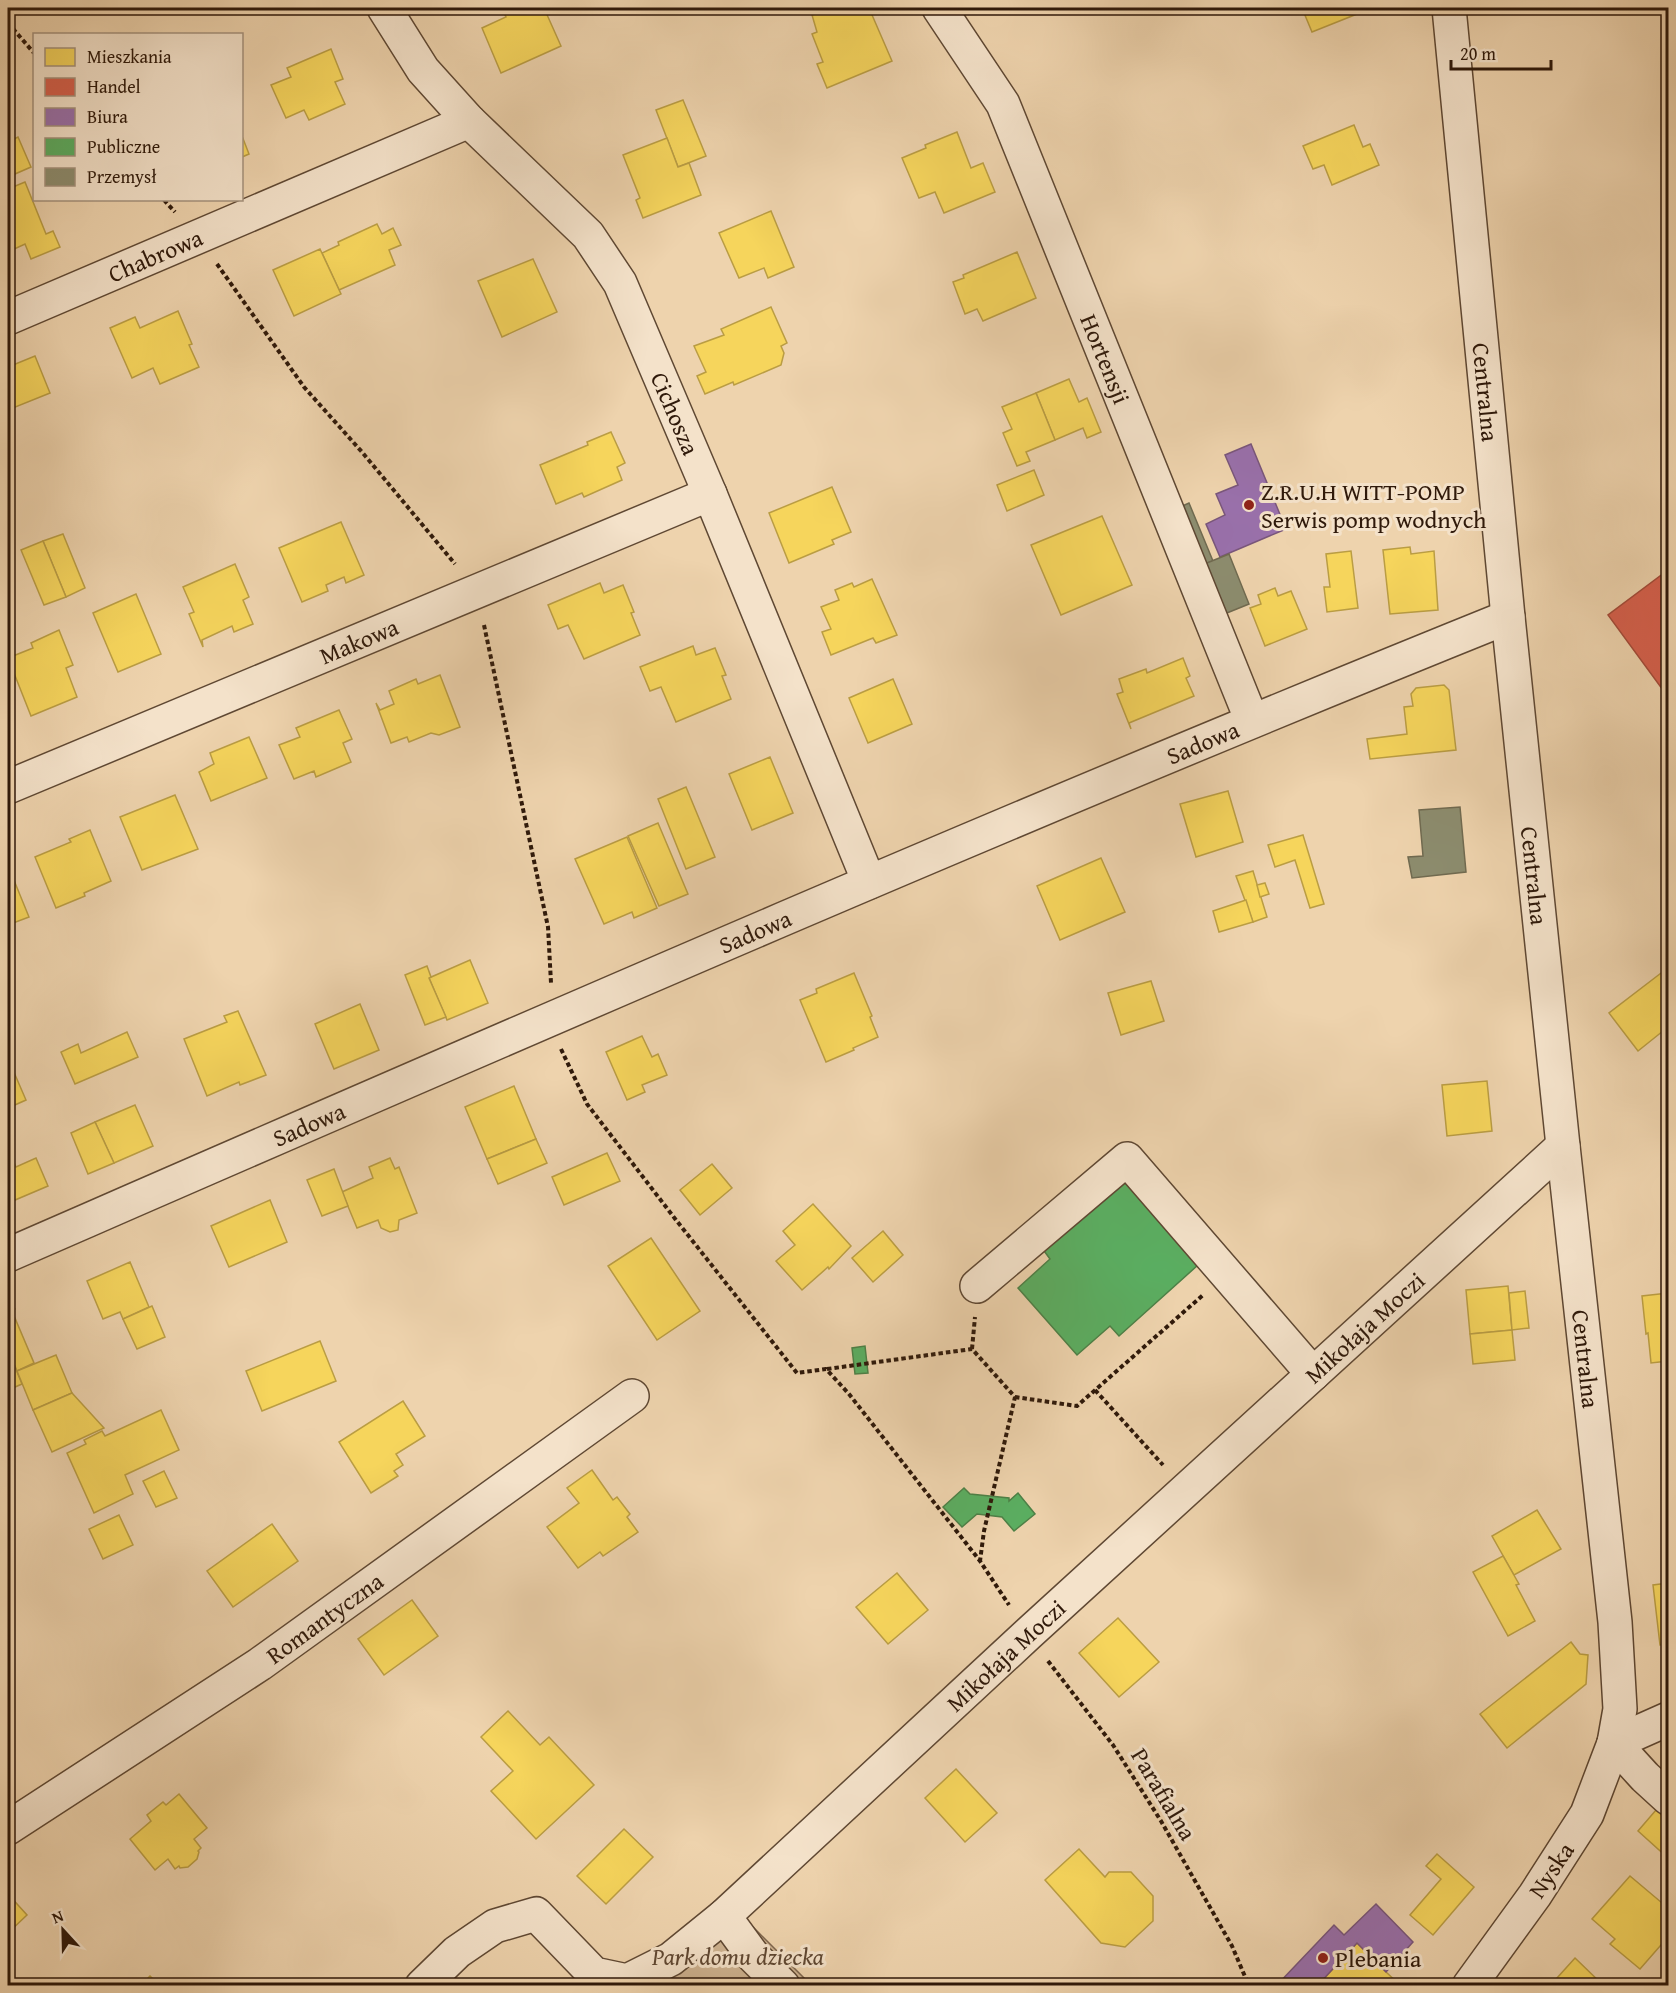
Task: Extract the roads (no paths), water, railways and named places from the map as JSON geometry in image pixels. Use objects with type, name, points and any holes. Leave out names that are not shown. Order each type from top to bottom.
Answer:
[{"type":"street","name":"Cichosza","points":[[384,8],[423,70],[469,121],[588,235],[620,283],[710,494],[869,882]]},
{"type":"street","name":"Hortensji","points":[[939,8],[1003,104],[1252,721]]},
{"type":"street","name":"Centralna","points":[[1449,8],[1508,617],[1563,1146],[1616,1622],[1620,1710],[1614,1743]]},
{"type":"street","name":"Chabrowa","points":[[8,318],[469,121]]},
{"type":"street","name":"Makowa","points":[[8,787],[710,494]]},
{"type":"street","name":"Sadowa","points":[[8,1255],[869,882],[1252,721],[1508,617]]},
{"type":"street","name":"Mikołaja Moczi","points":[[422,1986],[457,1952],[495,1926],[536,1914],[594,1974],[627,1981],[671,1959],[724,1916],[1028,1634],[1563,1146]]},
{"type":"street","points":[[977,1286],[1127,1159],[1313,1374]]},
{"type":"street","name":"Romantyczna","points":[[8,1828],[260,1664],[632,1396]]},
{"type":"street","points":[[1668,1719],[1614,1743],[1668,1798]]},
{"type":"street","name":"Nyska","points":[[1469,1986],[1541,1887],[1587,1814],[1614,1743]]},
{"type":"street","points":[[724,1916],[754,1958],[783,1986]]},
{"type":"place","name":"Z.R.U.H WITT-POMP Serwis pomp wodnych","points":[[1249,505]]},
{"type":"place","name":"Plebania","points":[[1323,1958]]},
{"type":"park label","name":"Park domu dziecka","points":[[738,1956]]}]
